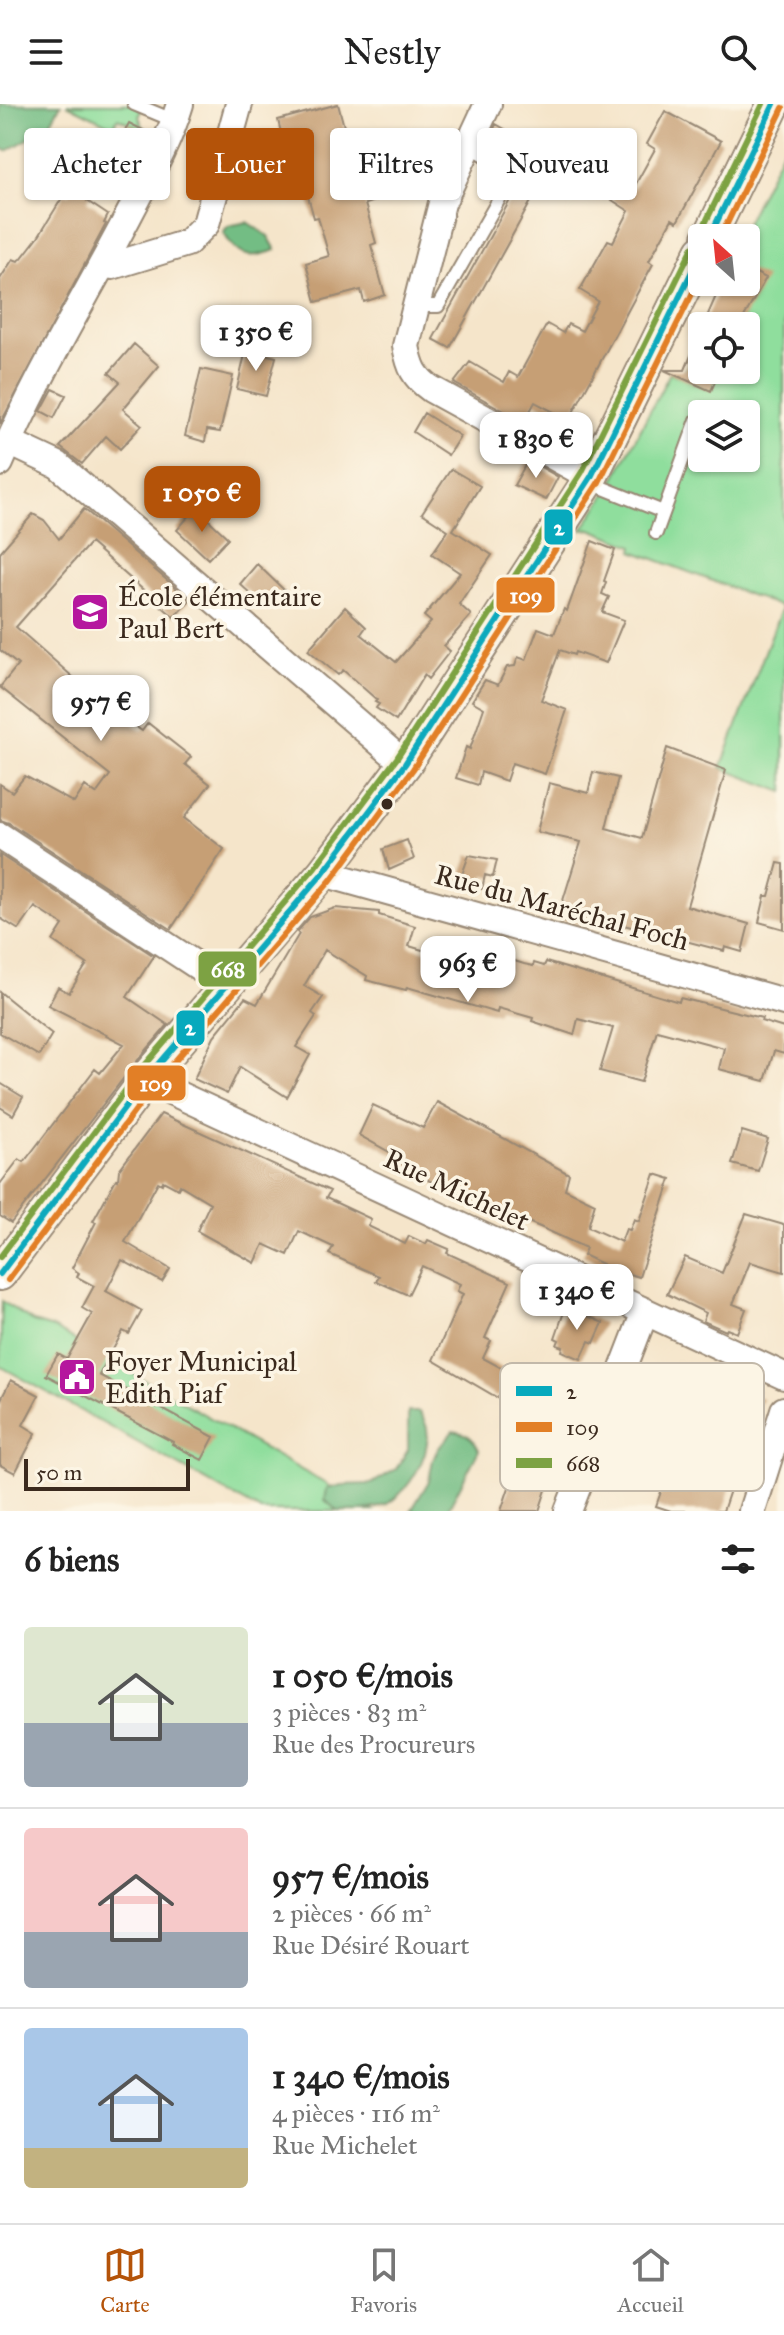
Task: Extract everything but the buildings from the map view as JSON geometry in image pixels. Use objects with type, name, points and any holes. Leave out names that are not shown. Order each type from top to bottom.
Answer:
[{"type":"street","points":[[104,264],[112,266],[187,243],[206,224],[239,104]]},
{"type":"street","points":[[488,104],[442,203],[406,346],[413,375],[589,480]]},
{"type":"street","points":[[716,224],[774,104]]},
{"type":"street","points":[[178,112],[104,264],[58,345],[4,452],[58,465],[405,764]]},
{"type":"street","points":[[0,1274],[148,1077],[323,873],[405,764],[589,480],[688,279]]},
{"type":"street","points":[[0,836],[225,984]]},
{"type":"street","name":"Rue du Maréchal Foch","points":[[323,873],[784,1002]]},
{"type":"street","name":"Rue Michelet","points":[[148,1077],[166,1089],[756,1363]]},
{"type":"street","points":[[625,1363],[645,1312]]},
{"type":"street","name":"Rue Michelet","points":[[764,1367],[784,1376]]},
{"type":"street","points":[[764,1473],[784,1410]]},
{"type":"street","points":[[568,1511],[576,1491]]},
{"type":"street","points":[[752,1511],[758,1491]]},
{"type":"lane","points":[[134,104],[178,112]]},
{"type":"lane","points":[[418,306],[438,306],[514,173],[467,144]]},
{"type":"lane","points":[[656,533],[688,444]]},
{"type":"lane","points":[[589,480],[663,512]]},
{"type":"green space","points":[[0,104],[61,104],[48,127],[24,128],[24,141],[7,151],[0,147]]},
{"type":"green space","points":[[67,104],[142,104],[139,117],[144,128],[118,118],[113,127]]},
{"type":"green space","points":[[784,146],[784,792],[721,768],[782,607],[633,551],[634,546],[591,529],[582,530],[608,491],[670,373],[682,377],[688,363],[688,384],[760,384],[760,312],[717,312],[732,296],[760,296],[760,224],[746,224]]},
{"type":"green space","points":[[247,222],[268,236],[276,250],[251,256],[239,252],[223,232],[228,226]]},
{"type":"green space","points":[[2,1301],[33,1322],[53,1328],[373,1511],[261,1511],[0,1366]]},
{"type":"green space","points":[[408,1412],[419,1412],[427,1429],[426,1450],[410,1481],[387,1504],[356,1511],[337,1511],[325,1500],[327,1489],[371,1484],[396,1469],[408,1450]]},
{"type":"green space","points":[[453,1431],[469,1436],[479,1450],[447,1511],[411,1511],[429,1481],[438,1449]]},
{"type":"transit line","name":"668","points":[[705,224],[763,104]]},
{"type":"transit line","name":"2","points":[[716,224],[774,104]]},
{"type":"transit line","name":"109","points":[[727,224],[783,108]]},
{"type":"transit line","name":"668","points":[[0,1257],[140,1071],[315,867],[397,758],[582,472],[688,257]]},
{"type":"transit line","name":"2","points":[[0,1274],[148,1077],[323,873],[405,764],[591,477],[688,280]]},
{"type":"transit line","name":"109","points":[[8,1280],[156,1083],[331,880],[413,769],[599,482],[691,296]]},
{"type":"place","name":"École élémentaire Paul Bert","points":[[90,612]]},
{"type":"place","name":"Foyer Municipal Edith Piaf","points":[[77,1377]]}]
